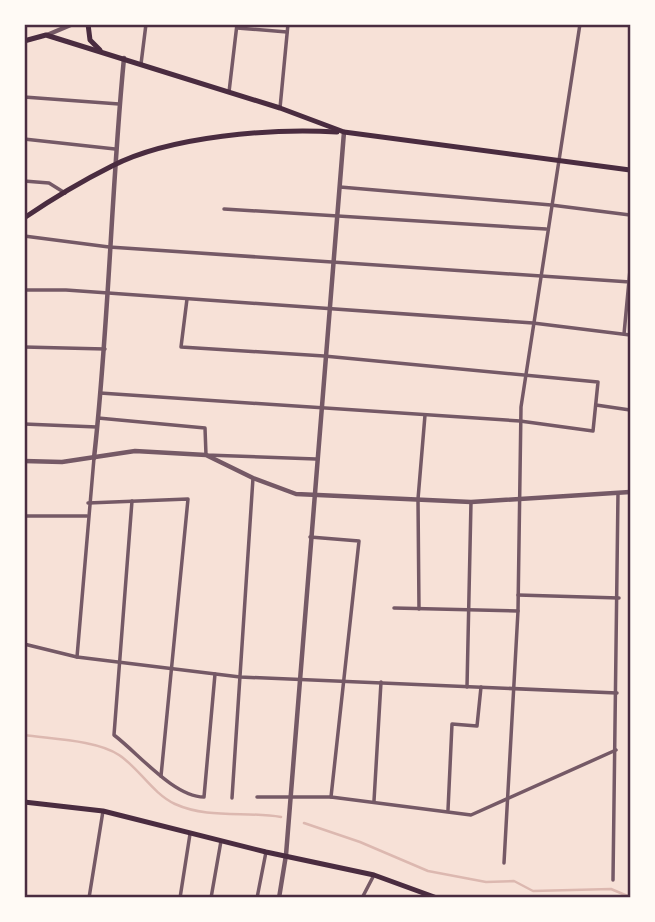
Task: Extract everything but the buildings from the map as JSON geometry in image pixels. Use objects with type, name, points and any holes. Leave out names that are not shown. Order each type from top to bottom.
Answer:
[{"type":"main road","points":[[88,24],[90,40],[100,50]]},
{"type":"main road","points":[[24,41],[46,35],[100,50],[280,107],[344,132]]},
{"type":"main road","points":[[24,218],[114,165],[232,135],[303,130],[344,132],[631,170]]},
{"type":"main road","points":[[24,802],[103,811],[266,852],[374,875],[437,898]]},
{"type":"street","points":[[46,35],[73,24]]},
{"type":"street","points":[[141,64],[146,24]]},
{"type":"street","points":[[280,107],[288,24]]},
{"type":"street","points":[[503,863],[518,611],[520,421],[539,275],[580,24]]},
{"type":"street","points":[[229,92],[237,26],[287,32]]},
{"type":"street","points":[[77,657],[88,503],[105,349],[115,149],[124,58]]},
{"type":"street","points":[[24,97],[119,104]]},
{"type":"street","points":[[279,898],[286,855],[344,132]]},
{"type":"street","points":[[24,139],[115,149]]},
{"type":"street","points":[[24,181],[50,183],[65,193]]},
{"type":"street","points":[[338,187],[551,205],[631,215]]},
{"type":"street","points":[[224,209],[546,229]]},
{"type":"street","points":[[24,236],[109,247],[630,282]]},
{"type":"street","points":[[624,334],[631,270]]},
{"type":"street","points":[[24,289],[533,323],[631,335]]},
{"type":"street","points":[[100,393],[520,421],[593,431],[598,382],[526,373],[324,356],[181,347],[187,299]]},
{"type":"street","points":[[24,347],[105,349]]},
{"type":"street","points":[[596,405],[631,410]]},
{"type":"street","points":[[419,609],[418,499],[425,414]]},
{"type":"street","points":[[98,418],[205,428],[206,456]]},
{"type":"street","points":[[24,424],[97,426]]},
{"type":"street","points":[[24,461],[62,462],[135,451],[316,459]]},
{"type":"street","points":[[206,456],[296,494],[471,502],[631,492]]},
{"type":"street","points":[[232,798],[253,478]]},
{"type":"street","points":[[614,880],[618,493]]},
{"type":"street","points":[[88,503],[188,499],[161,776]]},
{"type":"street","points":[[132,501],[114,735],[161,776],[190,796],[204,797],[215,674]]},
{"type":"street","points":[[467,687],[471,502]]},
{"type":"street","points":[[24,516],[87,516]]},
{"type":"street","points":[[310,537],[359,541],[341,682],[331,797]]},
{"type":"street","points":[[518,594],[619,598]]},
{"type":"street","points":[[394,608],[518,611]]},
{"type":"street","points":[[24,644],[77,657],[240,677],[618,693]]},
{"type":"street","points":[[374,802],[381,682]]},
{"type":"street","points":[[448,810],[452,724],[477,726],[481,687]]},
{"type":"street","points":[[257,797],[331,797],[448,810],[471,816],[616,750]]},
{"type":"street","points":[[89,898],[103,811]]},
{"type":"street","points":[[180,898],[190,834]]},
{"type":"street","points":[[211,898],[221,841]]},
{"type":"street","points":[[257,898],[266,852]]},
{"type":"street","points":[[362,898],[374,875]]},
{"type":"waterway","points":[[24,735],[86,743],[110,750],[126,760],[167,799],[188,809],[281,817]]},
{"type":"waterway","points":[[304,823],[360,842],[428,871],[486,882],[514,881],[533,891],[611,889],[630,897]]}]
